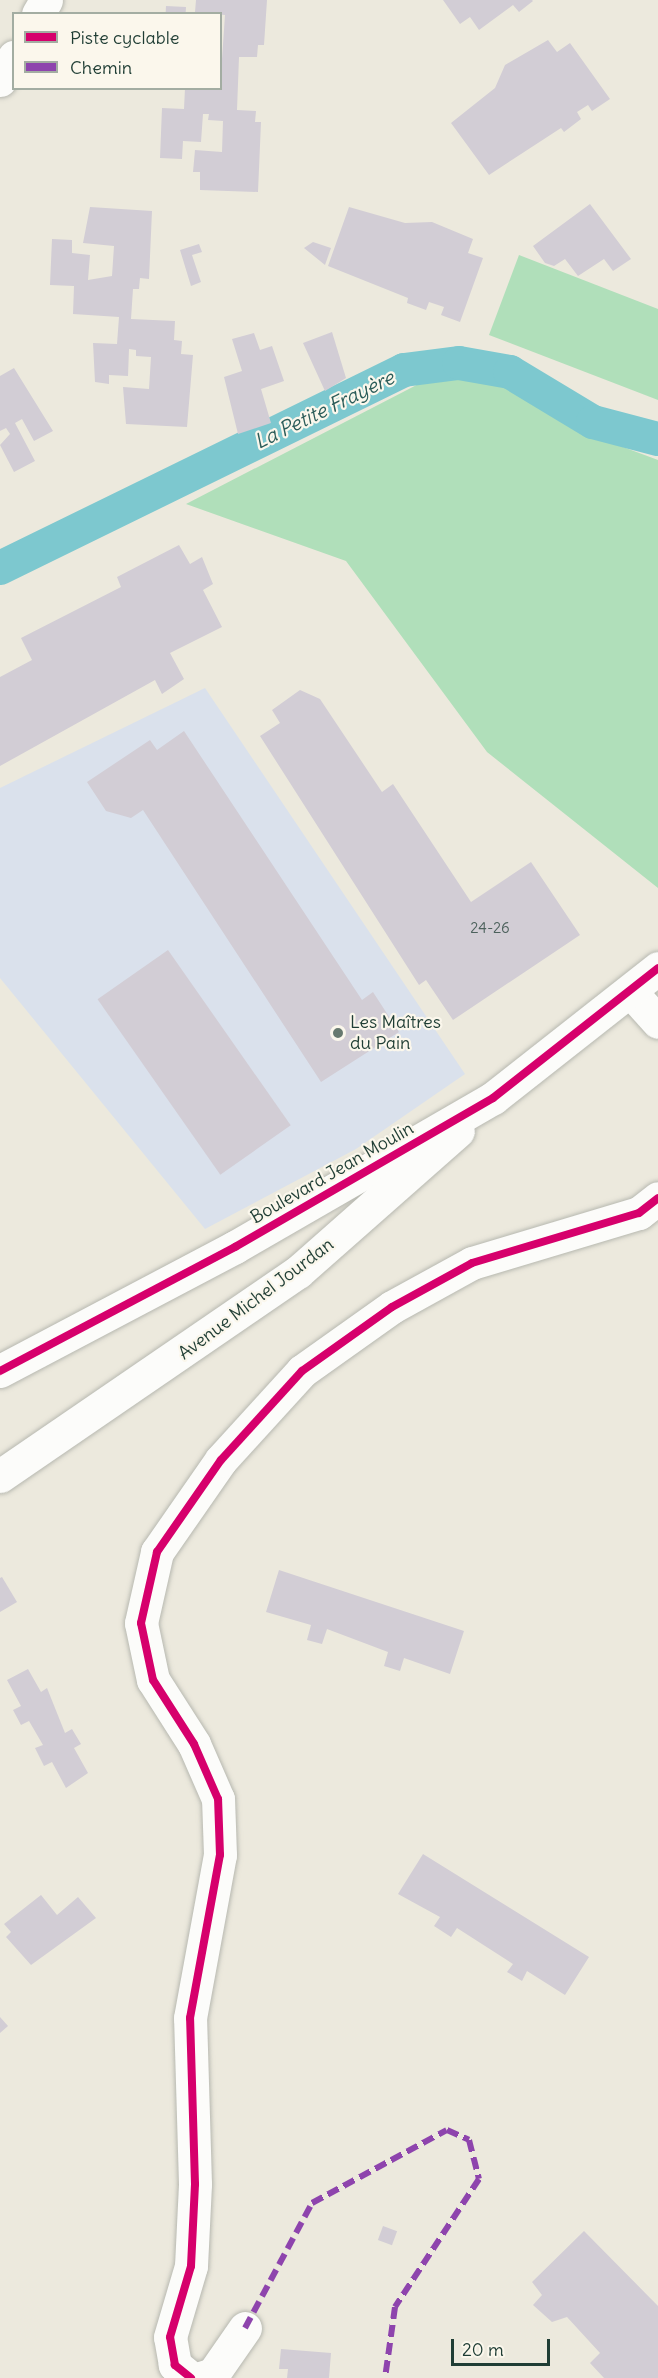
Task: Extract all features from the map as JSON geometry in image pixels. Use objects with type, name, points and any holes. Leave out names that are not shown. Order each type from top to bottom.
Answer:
[{"type":"street","points":[[0,80],[12,60]]},
{"type":"street","name":"Boulevard Jean Moulin","points":[[0,1371],[235,1247],[493,1098],[631,992],[658,968]]},
{"type":"street","points":[[631,992],[658,1022]]},
{"type":"street","name":"Avenue Michel Jourdan","points":[[0,1476],[298,1272],[493,1098]]},
{"type":"street","points":[[191,2378],[175,2365],[170,2337],[191,2266],[195,2184],[190,2018],[220,1855],[218,1799],[194,1744],[153,1680],[141,1623],[157,1552],[222,1460],[302,1371],[392,1307],[471,1263],[639,1214],[658,1198]]},
{"type":"street","points":[[200,2378],[213,2373],[245,2328]]},
{"type":"shaded area","points":[[205,688],[465,1074],[356,1149],[205,1229],[0,978],[0,788]]},
{"type":"green space","points":[[519,255],[658,309],[658,400],[489,335]]},
{"type":"green space","points":[[468,371],[509,386],[588,434],[658,460],[658,888],[487,752],[346,561],[186,504],[434,376]]},
{"type":"building","points":[[196,0],[267,0],[264,45],[258,45],[257,57],[239,57],[237,110],[256,111],[255,122],[261,122],[258,192],[200,190],[200,172],[193,172],[195,150],[222,152],[223,121],[208,120],[209,114],[203,114],[201,142],[183,141],[182,159],[160,158],[162,108],[184,109],[185,90],[222,90],[225,15],[222,15],[222,12],[195,12]]},
{"type":"building","points":[[443,0],[533,1],[519,12],[513,5],[479,30],[470,17],[460,24]]},
{"type":"building","points":[[166,6],[186,7],[186,12],[166,12]]},
{"type":"building","points":[[548,40],[557,52],[570,43],[610,99],[592,111],[588,105],[577,112],[581,119],[564,132],[561,128],[489,175],[451,123],[495,88],[505,65]]},
{"type":"building","points":[[590,204],[631,259],[613,271],[604,259],[578,276],[565,259],[554,266],[545,263],[533,246]]},
{"type":"building","points":[[90,207],[152,211],[149,279],[140,278],[139,289],[133,289],[131,319],[175,321],[174,340],[182,341],[181,354],[193,355],[187,427],[126,424],[123,387],[149,389],[151,357],[136,356],[136,350],[129,349],[128,376],[109,375],[109,384],[95,382],[93,343],[117,344],[119,317],[73,314],[74,286],[50,285],[52,239],[72,240],[72,253],[90,255],[88,280],[112,276],[114,246],[83,243]]},
{"type":"building","points":[[349,207],[405,223],[432,222],[473,239],[468,253],[483,258],[460,322],[441,315],[444,307],[429,302],[426,310],[407,303],[408,298],[328,266]]},
{"type":"building","points":[[313,242],[331,248],[325,265],[304,248]]},
{"type":"building","points":[[199,244],[202,252],[192,255],[201,282],[191,286],[180,250]]},
{"type":"building","points":[[332,332],[346,378],[325,391],[303,343]]},
{"type":"building","points":[[254,333],[260,350],[272,346],[284,381],[261,389],[271,423],[238,434],[224,377],[242,371],[232,339]]},
{"type":"building","points":[[14,368],[53,431],[34,441],[22,419],[15,423],[35,461],[14,472],[0,445],[10,434],[6,428],[0,431],[0,376]]},
{"type":"building","points":[[179,545],[190,564],[202,557],[213,584],[203,590],[222,627],[170,653],[184,679],[162,694],[155,680],[0,766],[0,677],[32,660],[21,638],[121,587],[117,577]]},
{"type":"building","points":[[300,690],[320,699],[382,792],[393,784],[471,902],[531,862],[580,935],[453,1020],[426,980],[419,985],[260,736],[280,723],[272,710]]},
{"type":"building","points":[[184,731],[362,1000],[373,992],[399,1032],[321,1082],[143,810],[131,818],[106,811],[87,782],[150,740],[157,750]]},
{"type":"building","points":[[168,950],[291,1125],[220,1175],[98,999]]},
{"type":"building","points":[[279,1570],[464,1631],[450,1674],[404,1658],[400,1671],[384,1666],[388,1652],[327,1629],[322,1644],[307,1640],[311,1625],[266,1612]]},
{"type":"building","points":[[2,1577],[17,1602],[0,1612],[0,1578]]},
{"type":"building","points":[[28,1669],[41,1692],[47,1688],[65,1733],[72,1729],[81,1744],[74,1748],[88,1773],[66,1788],[52,1762],[44,1766],[35,1748],[43,1745],[29,1721],[21,1725],[13,1710],[21,1706],[7,1680]]},
{"type":"building","points":[[423,1854],[589,1957],[565,1995],[527,1971],[522,1981],[507,1972],[513,1964],[457,1928],[451,1937],[434,1926],[440,1917],[398,1894]]},
{"type":"building","points":[[41,1895],[57,1915],[78,1897],[96,1918],[31,1965],[6,1937],[11,1932],[4,1924]]},
{"type":"building","points":[[0,2017],[8,2026],[0,2033]]},
{"type":"building","points":[[383,2226],[397,2231],[392,2245],[378,2240]]},
{"type":"building","points":[[584,2231],[658,2306],[658,2378],[604,2378],[590,2363],[600,2353],[567,2317],[552,2322],[533,2305],[542,2295],[532,2282]]},
{"type":"building","points":[[281,2349],[331,2353],[329,2378],[287,2378],[288,2369],[279,2369]]},
{"type":"waterway","name":"La Petite Frayère","points":[[0,568],[404,370],[459,363],[510,372],[593,422],[658,439]]},
{"type":"marked path","points":[[245,2328],[312,2203],[447,2130],[469,2140],[479,2179],[395,2307],[385,2378]]},
{"type":"cycle path","points":[[0,1371],[235,1247],[493,1098],[658,968]]},
{"type":"cycle path","points":[[191,2378],[175,2365],[170,2337],[191,2266],[195,2184],[190,2018],[220,1855],[218,1799],[194,1744],[153,1680],[141,1623],[157,1552],[221,1460],[302,1371],[392,1307],[472,1263],[639,1213],[658,1198]]},
{"type":"place","name":"Les Maîtres du Pain","points":[[338,1033]]}]
